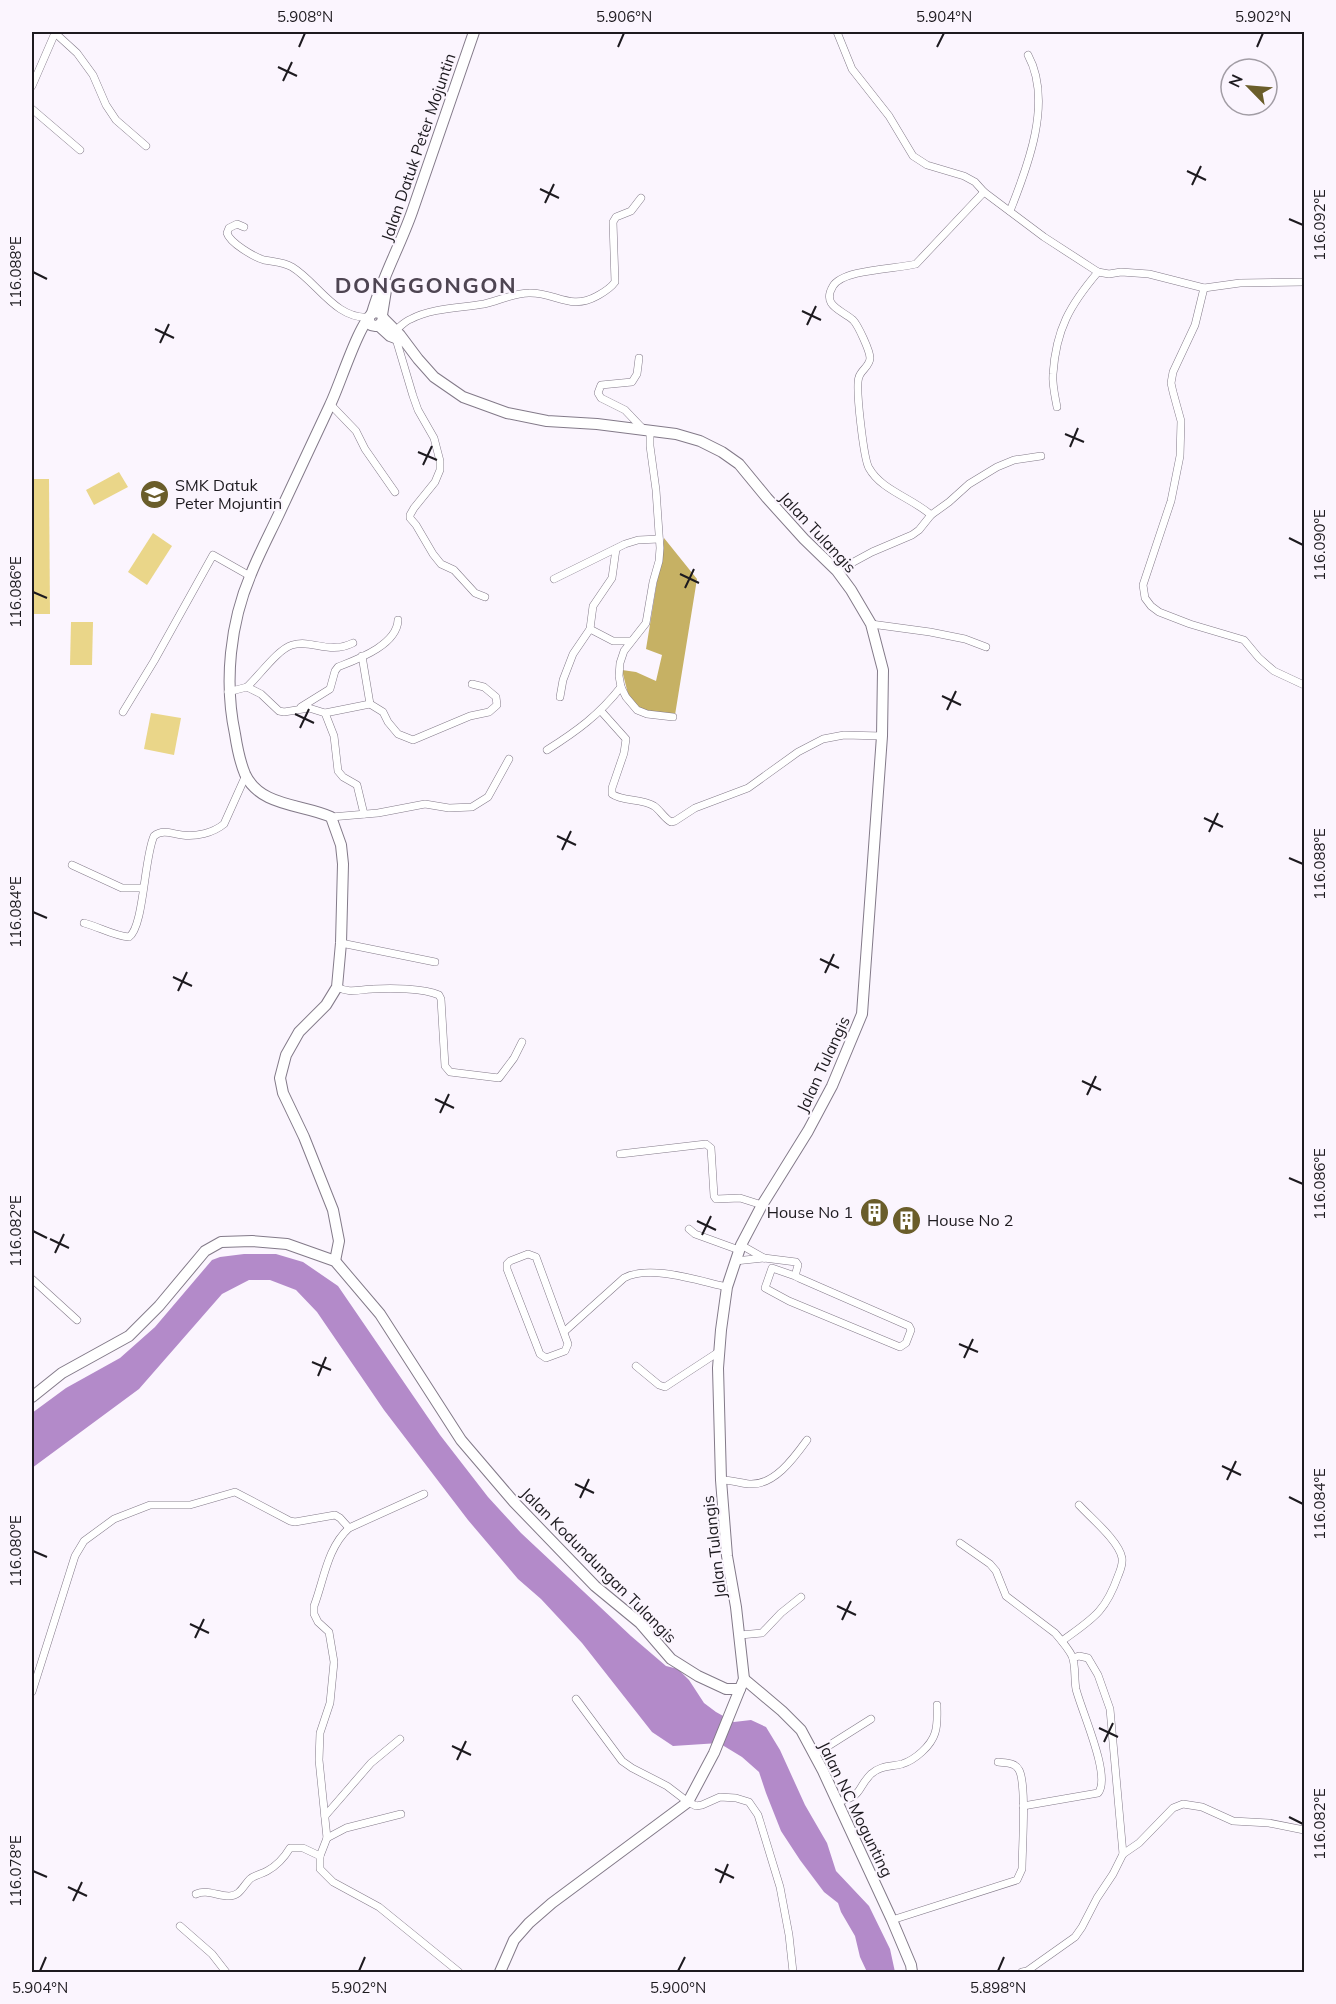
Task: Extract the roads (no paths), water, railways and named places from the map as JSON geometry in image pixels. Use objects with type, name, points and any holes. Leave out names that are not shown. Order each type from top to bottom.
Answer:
[{"type":"main road","name":"Jalan Datuk Peter Mojuntin","points":[[246,775],[234,731],[228,692],[232,645],[238,614],[250,576],[331,405],[363,327],[376,319],[377,296],[412,212],[474,32]]},
{"type":"main road","name":"Jalan Tulangis","points":[[376,319],[399,337],[434,377],[463,398],[547,421],[597,424],[676,434],[700,441],[722,452],[739,464],[852,590],[871,624],[883,670],[882,736],[862,1014],[832,1086],[740,1247],[727,1287],[718,1399],[721,1480],[727,1556],[740,1635],[742,1684],[714,1753],[688,1802],[552,1903],[529,1923],[514,1940],[500,1972]]},
{"type":"main road","points":[[32,1397],[62,1372],[129,1336],[159,1306],[206,1251],[221,1242],[252,1241],[287,1244],[335,1261],[339,1241],[333,1210],[304,1137],[283,1093],[280,1078],[286,1055],[299,1032],[344,990],[343,864],[338,833],[335,817],[272,799],[260,791],[246,775]]},
{"type":"main road","name":"Jalan Kodundungan Tulangis","points":[[335,1261],[380,1314],[461,1440],[514,1502],[595,1586],[640,1623],[671,1659],[698,1676],[726,1689],[742,1684]]},
{"type":"main road","name":"Jalan NC Mogunting","points":[[742,1684],[782,1711],[801,1730],[892,1920],[912,1972]]},
{"type":"street","points":[[32,86],[55,32],[76,53],[93,75],[106,105],[116,120],[147,146]]},
{"type":"street","points":[[837,32],[852,69],[889,116],[913,156],[927,165],[964,176],[975,182],[984,192],[1044,237],[1098,272],[1149,274],[1204,288],[1222,284],[1305,282]]},
{"type":"street","points":[[1010,211],[1027,166],[1039,101],[1037,75],[1028,55]]},
{"type":"street","points":[[32,109],[80,150]]},
{"type":"street","points":[[931,515],[921,506],[887,487],[875,476],[867,464],[858,379],[868,365],[870,357],[854,321],[833,307],[830,298],[835,283],[842,278],[916,264],[984,192]]},
{"type":"street","points":[[485,597],[475,593],[453,570],[441,564],[410,518],[414,508],[435,482],[440,470],[440,461],[434,438],[413,396],[399,337],[410,319],[421,315],[523,294],[543,295],[572,303],[582,302],[611,288],[615,282],[614,222],[616,217],[631,211],[641,198]]},
{"type":"street","points":[[244,227],[237,224],[230,228],[227,233],[228,237],[262,260],[288,265],[309,280],[336,306],[360,318],[376,319]]},
{"type":"street","points":[[1057,407],[1053,375],[1062,326],[1072,304],[1098,272]]},
{"type":"street","points":[[1204,288],[1198,316],[1178,360],[1171,383],[1181,420],[1180,456],[1171,501],[1143,585],[1145,598],[1150,606],[1173,618],[1244,640],[1274,671],[1305,685]]},
{"type":"street","points":[[639,358],[637,374],[632,382],[601,385],[598,393],[601,398],[626,410],[647,431],[659,539],[659,561],[646,623],[630,641],[620,663],[619,676],[626,697],[637,710],[646,714],[673,717]]},
{"type":"street","points":[[331,405],[356,431],[365,449],[395,492]]},
{"type":"street","points":[[837,571],[872,552],[912,535],[931,515],[969,484],[997,467],[1014,460],[1041,456]]},
{"type":"street","points":[[554,579],[638,540],[659,539]]},
{"type":"street","points":[[560,697],[573,654],[590,629],[592,610],[612,578],[616,549]]},
{"type":"street","points":[[123,711],[154,662],[213,555],[250,576]]},
{"type":"street","points":[[299,709],[328,691],[332,685],[334,671],[338,667],[362,656],[389,639],[396,632],[398,620]]},
{"type":"street","points":[[871,624],[930,632],[965,639],[986,647]]},
{"type":"street","points":[[590,629],[613,641],[630,641]]},
{"type":"street","points":[[228,692],[247,687],[281,651],[293,644],[333,648],[353,643]]},
{"type":"street","points":[[362,656],[370,704]]},
{"type":"street","points":[[247,687],[261,694],[279,711],[284,712],[316,709],[325,713],[370,704],[383,712],[398,734],[413,740],[470,716],[494,709],[497,705],[496,697],[484,687],[472,684]]},
{"type":"street","points":[[547,750],[601,711],[621,687]]},
{"type":"street","points":[[601,711],[626,739],[612,794],[655,806],[671,822],[695,808],[748,788],[798,752],[824,740],[851,734],[882,736]]},
{"type":"street","points":[[325,713],[334,736],[338,771],[343,777],[357,785],[364,814]]},
{"type":"street","points":[[335,817],[425,804],[449,808],[472,807],[488,796],[508,759]]},
{"type":"street","points":[[84,923],[129,938],[136,929],[149,851],[154,836],[161,832],[191,836],[219,828],[224,824],[246,775]]},
{"type":"street","points":[[72,865],[122,888],[143,888]]},
{"type":"street","points":[[344,944],[435,962]]},
{"type":"street","points":[[344,990],[405,990],[439,995],[445,1066],[450,1072],[499,1078],[514,1059],[522,1042]]},
{"type":"street","points":[[620,1154],[706,1144],[711,1148],[716,1199],[740,1198],[762,1205]]},
{"type":"street","points":[[689,1229],[695,1234],[740,1247],[764,1258]]},
{"type":"street","points":[[528,1254],[536,1257],[565,1331],[568,1344],[565,1351],[546,1358],[542,1357],[507,1269],[510,1261],[528,1254]]},
{"type":"street","points":[[735,1262],[764,1258],[796,1262],[798,1265],[795,1276]]},
{"type":"street","points":[[772,1268],[795,1276],[909,1326],[911,1330],[906,1343],[900,1347],[789,1301],[765,1288],[772,1268]]},
{"type":"street","points":[[565,1331],[632,1273],[654,1272],[727,1287]]},
{"type":"street","points":[[32,1279],[76,1320]]},
{"type":"street","points":[[636,1366],[659,1385],[665,1387],[720,1352]]},
{"type":"street","points":[[721,1480],[758,1483],[780,1471],[793,1459],[807,1440]]},
{"type":"street","points":[[32,1692],[75,1557],[84,1541],[114,1519],[150,1505],[190,1505],[235,1492],[290,1521],[335,1515],[349,1528]]},
{"type":"street","points":[[424,1494],[349,1528],[336,1542],[314,1606],[314,1614],[318,1622],[329,1632],[334,1653],[330,1703],[320,1733],[319,1761],[327,1838],[320,1856],[320,1869],[333,1882],[379,1907],[459,1972]]},
{"type":"street","points":[[1062,1641],[1092,1619],[1104,1606],[1112,1593],[1122,1563],[1122,1557],[1111,1539],[1079,1504]]},
{"type":"street","points":[[960,1543],[990,1564],[996,1571],[1006,1596],[1062,1641],[1073,1658],[1076,1689],[1086,1724],[1096,1747],[1101,1772],[1101,1789],[1096,1794],[1023,1806]]},
{"type":"street","points":[[740,1635],[762,1633],[781,1613],[801,1597]]},
{"type":"street","points":[[1073,1658],[1079,1656],[1088,1658],[1098,1675],[1110,1709],[1123,1854]]},
{"type":"street","points":[[576,1699],[622,1761],[667,1786],[688,1802],[696,1806],[720,1797],[749,1802],[758,1815],[780,1887],[794,1972]]},
{"type":"street","points":[[837,1802],[857,1795],[871,1774],[882,1767],[902,1764],[914,1759],[935,1734],[937,1705]]},
{"type":"street","points":[[814,1755],[871,1719]]},
{"type":"street","points":[[325,1816],[371,1763],[400,1739]]},
{"type":"street","points":[[892,1920],[1017,1880],[1022,1869],[1023,1793],[1019,1770],[1014,1765],[998,1762]]},
{"type":"street","points":[[1026,1972],[1075,1937],[1123,1854],[1139,1843],[1173,1808],[1183,1803],[1202,1807],[1233,1821],[1269,1823],[1305,1830]]},
{"type":"street","points":[[327,1838],[346,1828],[401,1814]]},
{"type":"street","points":[[196,1894],[205,1892],[235,1895],[251,1878],[275,1866],[287,1855],[290,1848],[303,1848],[320,1856]]},
{"type":"street","points":[[180,1926],[212,1954],[226,1972]]},
{"type":"place","name":"SMK Datuk Peter Mojuntin","points":[[154,494]]},
{"type":"place","name":"House No 1","points":[[874,1212]]},
{"type":"place","name":"House No 2","points":[[906,1220]]},
{"type":"district","name":"DONGGONGON","points":[[426,285]]}]
